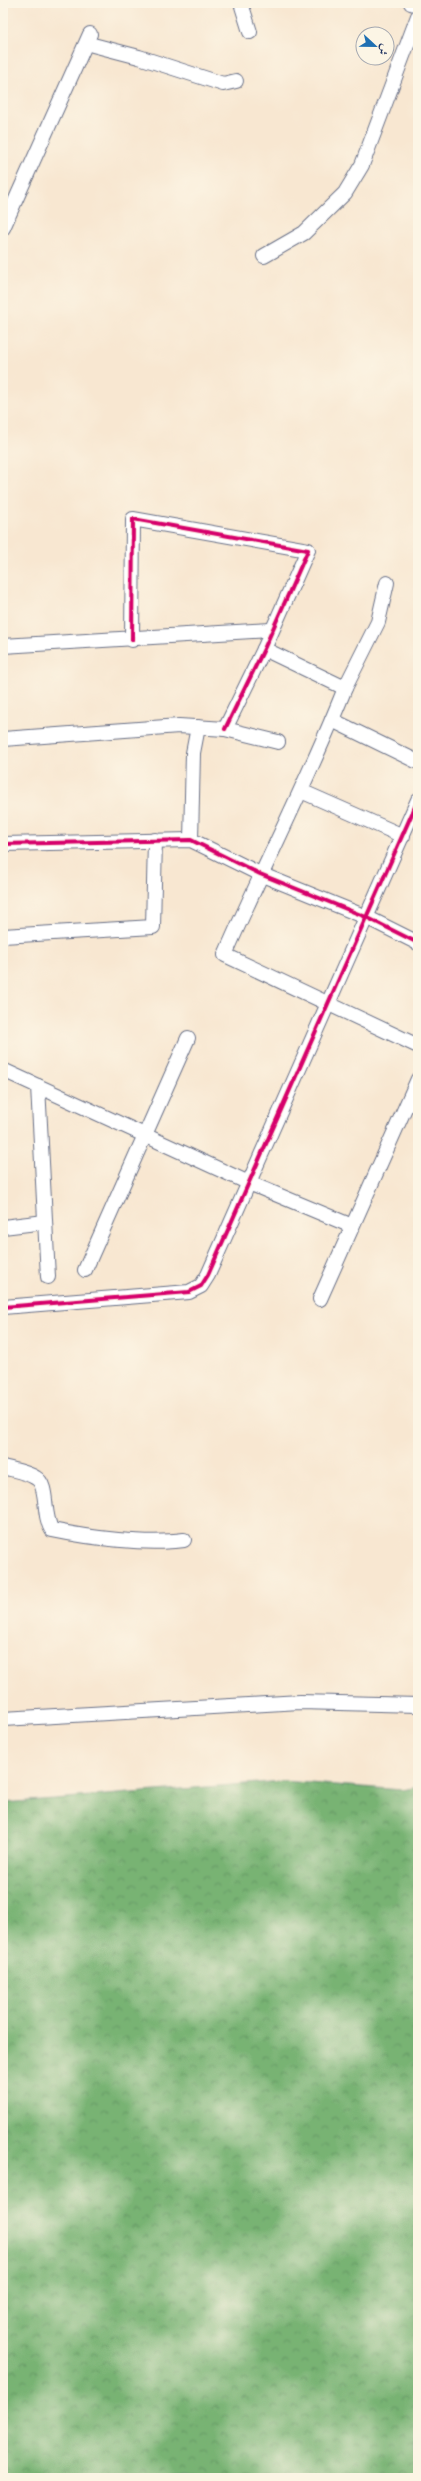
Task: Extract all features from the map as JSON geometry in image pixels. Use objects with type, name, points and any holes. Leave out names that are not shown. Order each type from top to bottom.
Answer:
[{"type":"street","points":[[241,3],[250,32]]},
{"type":"street","points":[[410,3],[418,5]]},
{"type":"street","points":[[264,256],[304,233],[345,193],[362,165],[418,16]]},
{"type":"street","points":[[3,228],[91,40],[223,84],[236,81]]},
{"type":"street","points":[[132,640],[133,519],[308,550],[271,630],[264,649],[225,729]]},
{"type":"street","points":[[387,583],[378,622],[345,688],[301,791],[260,874],[225,955],[418,1046]]},
{"type":"street","points":[[3,646],[132,640],[271,630]]},
{"type":"street","points":[[264,649],[345,688]]},
{"type":"street","points":[[332,720],[418,762]]},
{"type":"street","points":[[3,739],[179,726],[225,729],[278,742]]},
{"type":"street","points":[[191,840],[193,753],[198,727]]},
{"type":"street","points":[[301,791],[403,836]]},
{"type":"street","points":[[3,1307],[189,1292],[201,1286],[208,1276],[418,800]]},
{"type":"street","points":[[3,936],[153,928],[155,840]]},
{"type":"street","points":[[3,844],[191,840],[260,874],[366,917],[418,943]]},
{"type":"street","points":[[85,1270],[188,1038]]},
{"type":"street","points":[[3,1070],[249,1183],[352,1226]]},
{"type":"street","points":[[320,1298],[418,1079]]},
{"type":"street","points":[[38,1086],[48,1277]]},
{"type":"street","points":[[3,1227],[45,1222]]},
{"type":"street","points":[[3,1467],[37,1478],[44,1486],[46,1522],[52,1530],[70,1534],[167,1542],[184,1540]]},
{"type":"street","points":[[3,1719],[300,1702],[418,1705]]},
{"type":"green space","points":[[283,1781],[402,1790],[418,1787],[418,2478],[3,2478],[3,1803]]},
{"type":"cycle path","points":[[132,640],[133,519],[308,550],[264,649],[225,729]]},
{"type":"cycle path","points":[[3,1307],[189,1292],[201,1286],[208,1275],[418,800]]},
{"type":"cycle path","points":[[3,844],[191,840],[260,874],[366,917],[418,943]]}]
